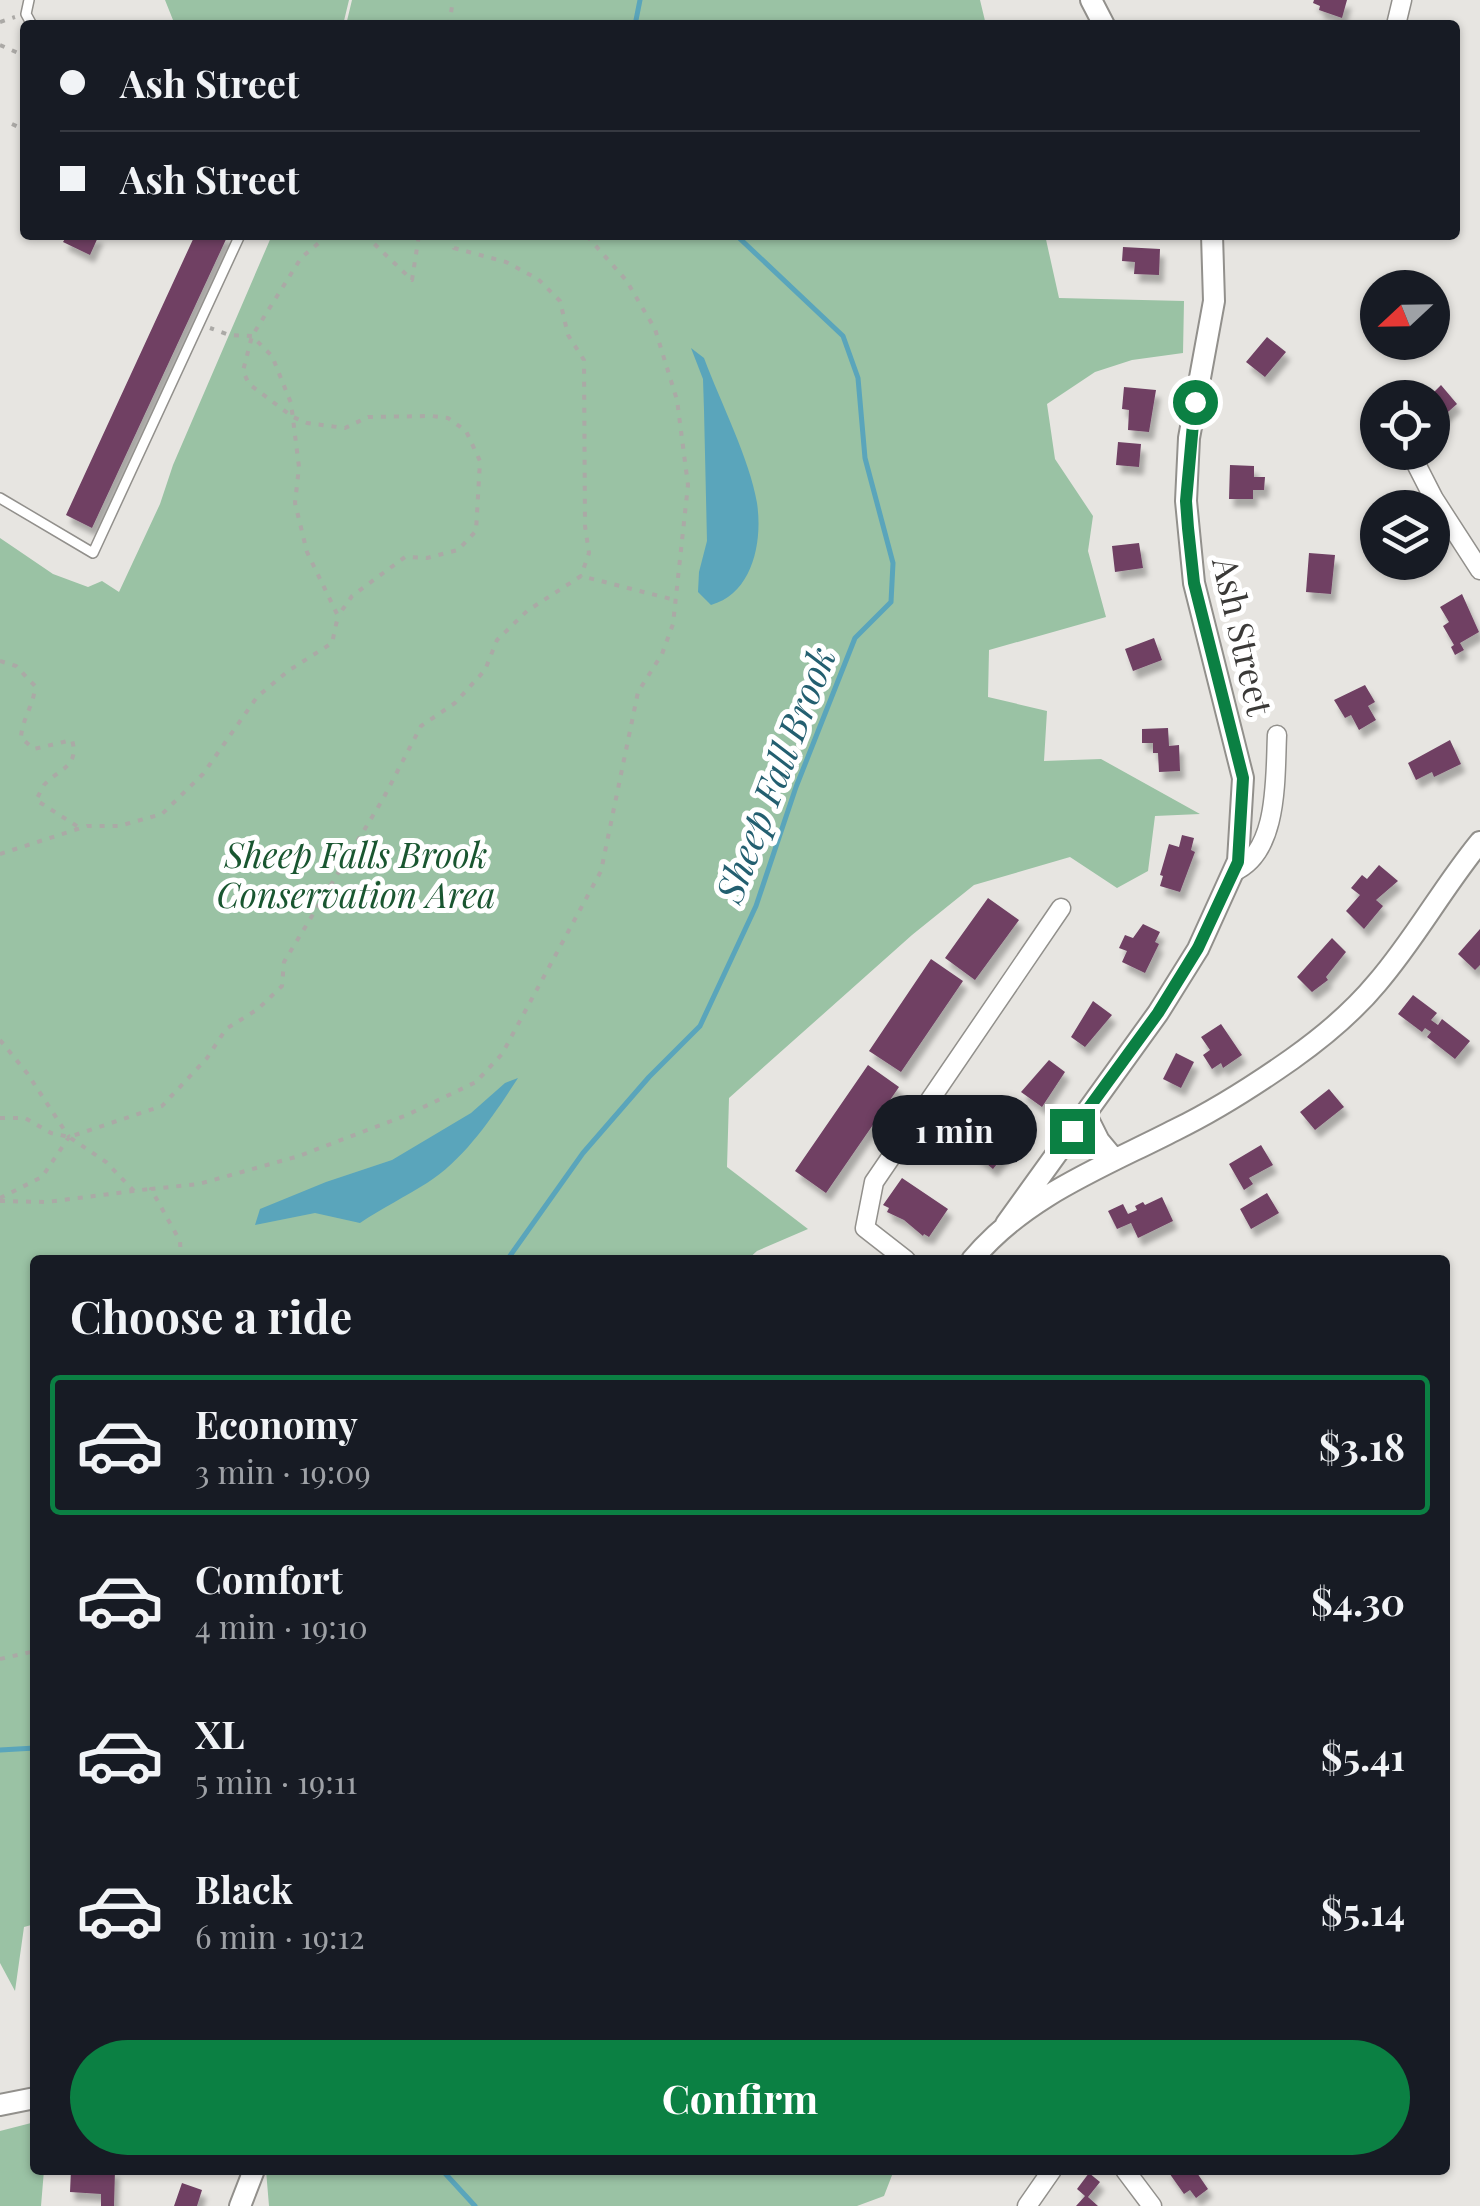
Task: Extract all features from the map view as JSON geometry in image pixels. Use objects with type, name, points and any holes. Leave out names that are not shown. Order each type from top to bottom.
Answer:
[{"type":"street","name":"Ash Street","points":[[1006,1224],[1158,1013],[1198,948],[1233,872],[1240,846],[1243,778],[1194,583],[1186,501],[1189,438],[1214,301],[1212,240]]},
{"type":"street","points":[[1419,470],[1478,564]]},
{"type":"street","points":[[1233,872],[1257,854],[1266,830],[1277,735]]},
{"type":"street","points":[[977,1255],[1006,1224],[1040,1200],[1178,1129],[1324,1035],[1380,981],[1446,884],[1480,842]]},
{"type":"street","points":[[900,1255],[865,1228],[874,1182],[1061,908]]},
{"type":"street","points":[[1086,1115],[1098,1140],[1114,1159]]},
{"type":"street","points":[[0,2105],[30,2099]]},
{"type":"street","points":[[240,2206],[252,2175]]},
{"type":"street","points":[[1026,2206],[1048,2175]]},
{"type":"street","points":[[1130,2175],[1152,2206]]},
{"type":"lane","points":[[0,498],[93,553],[238,240]]},
{"type":"path","points":[[0,22],[15,17]]},
{"type":"path","points":[[12,124],[20,128]]},
{"type":"path","points":[[0,854],[80,828],[119,826],[162,814],[203,774],[257,696],[332,644],[338,616],[352,596],[405,557],[427,558],[458,550],[476,531],[480,461],[466,431],[448,418],[368,418],[346,428],[307,423],[250,384],[244,371],[252,336],[301,258],[322,240]]},
{"type":"path","points":[[371,240],[412,280],[418,240]]},
{"type":"path","points":[[0,1200],[42,1177],[69,1137],[162,1106],[207,1058],[226,1029],[258,1009],[282,986],[284,962],[383,799],[421,726],[465,692],[485,670],[497,640],[527,611],[581,576],[589,553],[585,526],[584,360],[568,335],[560,301],[538,280],[506,262],[454,248],[452,240]]},
{"type":"path","points":[[0,1200],[47,1202],[198,1184],[299,1156],[476,1082],[502,1054],[601,871],[638,692],[668,639],[688,485],[677,400],[655,330],[626,280],[590,240]]},
{"type":"path","points":[[199,323],[229,335],[252,336],[272,356],[291,404],[300,467],[295,503],[307,552],[338,616]]},
{"type":"path","points":[[581,576],[675,600]]},
{"type":"path","points":[[0,661],[16,666],[35,686],[34,703],[22,724],[22,738],[34,749],[72,740],[75,750],[69,767],[45,784],[36,800],[80,828]]},
{"type":"path","points":[[0,1040],[69,1137]]},
{"type":"path","points":[[0,1118],[25,1118],[51,1133],[69,1137],[106,1162],[134,1191]]},
{"type":"path","points":[[152,1189],[180,1240],[182,1255]]},
{"type":"path","points":[[0,1660],[30,1653]]},
{"type":"green space","points":[[165,0],[349,0],[344,20],[173,20]]},
{"type":"green space","points":[[352,0],[980,0],[985,20],[347,20]]},
{"type":"green space","name":"Sheep Falls Brook Conservation Area","points":[[270,240],[1046,240],[1059,298],[1184,301],[1183,353],[1132,360],[1095,372],[1047,404],[1055,459],[1093,516],[1088,551],[1106,617],[989,650],[988,697],[1047,711],[1044,761],[1101,759],[1200,814],[1155,816],[1148,871],[1117,888],[1070,857],[974,885],[729,1098],[727,1167],[808,1229],[753,1255],[30,1255],[30,1925],[24,1927],[15,1991],[0,1963],[0,538],[53,574],[88,587],[102,581],[119,592],[160,504]]},
{"type":"green space","points":[[30,2123],[30,2175],[44,2175],[41,2206],[0,2206],[0,2131]]},
{"type":"green space","points":[[266,2175],[892,2175],[884,2196],[857,2206],[269,2206]]},
{"type":"water","points":[[691,348],[704,358],[748,468],[757,503],[758,534],[752,565],[736,590],[711,605],[698,592],[707,541],[704,410],[703,379]]},
{"type":"water","points":[[518,1078],[454,1162],[360,1223],[315,1213],[255,1225],[260,1209],[392,1160],[471,1113],[505,1083]]},
{"type":"building","points":[[1314,0],[1347,0],[1342,18],[1319,10]]},
{"type":"building","points":[[64,240],[97,240],[90,255]]},
{"type":"building","points":[[193,240],[226,240],[92,528],[66,515]]},
{"type":"building","points":[[1123,247],[1160,249],[1159,275],[1134,274],[1135,262],[1122,261]]},
{"type":"building","points":[[1267,337],[1286,352],[1265,377],[1246,362]]},
{"type":"building","points":[[1124,387],[1156,390],[1149,432],[1128,430],[1129,410],[1122,409]]},
{"type":"building","points":[[1118,442],[1141,444],[1139,467],[1116,465]]},
{"type":"building","points":[[1230,465],[1254,466],[1254,477],[1265,477],[1264,490],[1253,490],[1253,499],[1229,499]]},
{"type":"building","points":[[1139,543],[1143,568],[1115,572],[1112,546]]},
{"type":"building","points":[[1309,553],[1335,555],[1331,594],[1306,592]]},
{"type":"building","points":[[1462,594],[1479,632],[1460,643],[1464,650],[1455,655],[1443,626],[1449,622],[1440,607]]},
{"type":"building","points":[[1154,638],[1162,660],[1133,671],[1125,649]]},
{"type":"building","points":[[1365,685],[1375,702],[1368,706],[1376,720],[1359,730],[1351,715],[1345,718],[1334,700]]},
{"type":"building","points":[[1168,728],[1169,746],[1179,745],[1180,771],[1159,772],[1158,753],[1153,753],[1153,743],[1142,743],[1142,729]]},
{"type":"building","points":[[1450,740],[1461,764],[1434,777],[1432,772],[1416,780],[1408,763]]},
{"type":"building","points":[[1182,835],[1194,838],[1191,850],[1195,852],[1180,892],[1160,886],[1160,875],[1169,844],[1179,847]]},
{"type":"building","points":[[1379,865],[1398,881],[1376,900],[1383,906],[1364,929],[1346,911],[1360,895],[1351,888],[1362,875],[1367,879]]},
{"type":"building","points":[[988,898],[1019,920],[975,980],[945,958]]},
{"type":"building","points":[[1143,924],[1160,932],[1155,942],[1159,944],[1145,973],[1122,962],[1127,951],[1119,948],[1125,935],[1133,938]]},
{"type":"building","points":[[1480,929],[1480,965],[1475,970],[1458,954]]},
{"type":"building","points":[[1332,938],[1346,952],[1326,977],[1328,980],[1312,992],[1297,977]]},
{"type":"building","points":[[931,959],[963,981],[901,1072],[869,1051]]},
{"type":"building","points":[[1413,995],[1437,1013],[1431,1020],[1438,1025],[1442,1019],[1470,1041],[1455,1059],[1427,1037],[1431,1032],[1425,1028],[1422,1032],[1398,1014]]},
{"type":"building","points":[[1093,1001],[1112,1015],[1085,1047],[1071,1037]]},
{"type":"building","points":[[1221,1024],[1242,1055],[1223,1068],[1221,1063],[1212,1069],[1203,1055],[1210,1050],[1201,1037]]},
{"type":"building","points":[[1176,1053],[1194,1062],[1181,1088],[1163,1079]]},
{"type":"building","points":[[1049,1060],[1065,1072],[1042,1107],[1021,1092]]},
{"type":"building","points":[[868,1065],[899,1087],[826,1193],[795,1171]]},
{"type":"building","points":[[1329,1089],[1344,1107],[1315,1130],[1300,1112]]},
{"type":"building","points":[[1003,1121],[1017,1133],[993,1169],[964,1145],[977,1130],[986,1137]]},
{"type":"building","points":[[1261,1145],[1273,1165],[1249,1178],[1253,1184],[1244,1190],[1229,1164]]},
{"type":"building","points":[[902,1178],[948,1209],[929,1237],[887,1212],[889,1208],[883,1205]]},
{"type":"building","points":[[1267,1193],[1279,1213],[1251,1229],[1240,1209]]},
{"type":"building","points":[[1162,1197],[1173,1221],[1138,1238],[1131,1223],[1117,1229],[1108,1211],[1123,1204],[1128,1214],[1143,1202],[1145,1205]]},
{"type":"building","points":[[71,2175],[115,2175],[114,2206],[101,2206],[101,2194],[70,2192]]},
{"type":"building","points":[[1091,2175],[1100,2182],[1088,2197],[1098,2206],[1076,2206],[1085,2196],[1077,2189]]},
{"type":"building","points":[[1171,2175],[1198,2175],[1208,2189],[1196,2198],[1190,2190],[1184,2194]]},
{"type":"building","points":[[182,2183],[202,2190],[197,2206],[174,2206]]},
{"type":"waterway","name":"Sheep Fall Brook","points":[[636,20],[640,0]]},
{"type":"waterway","name":"Sheep Fall Brook","points":[[511,1255],[583,1153],[700,1026],[756,906],[796,787],[855,638],[891,602],[893,563],[865,458],[858,378],[843,336],[741,240]]},
{"type":"waterway","points":[[0,1750],[30,1748]]},
{"type":"waterway","points":[[447,2175],[475,2206]]},
{"type":"route","points":[[1072,1131],[1158,1013],[1198,948],[1238,862],[1243,778],[1194,583],[1188,528],[1189,438],[1195,402]]}]
